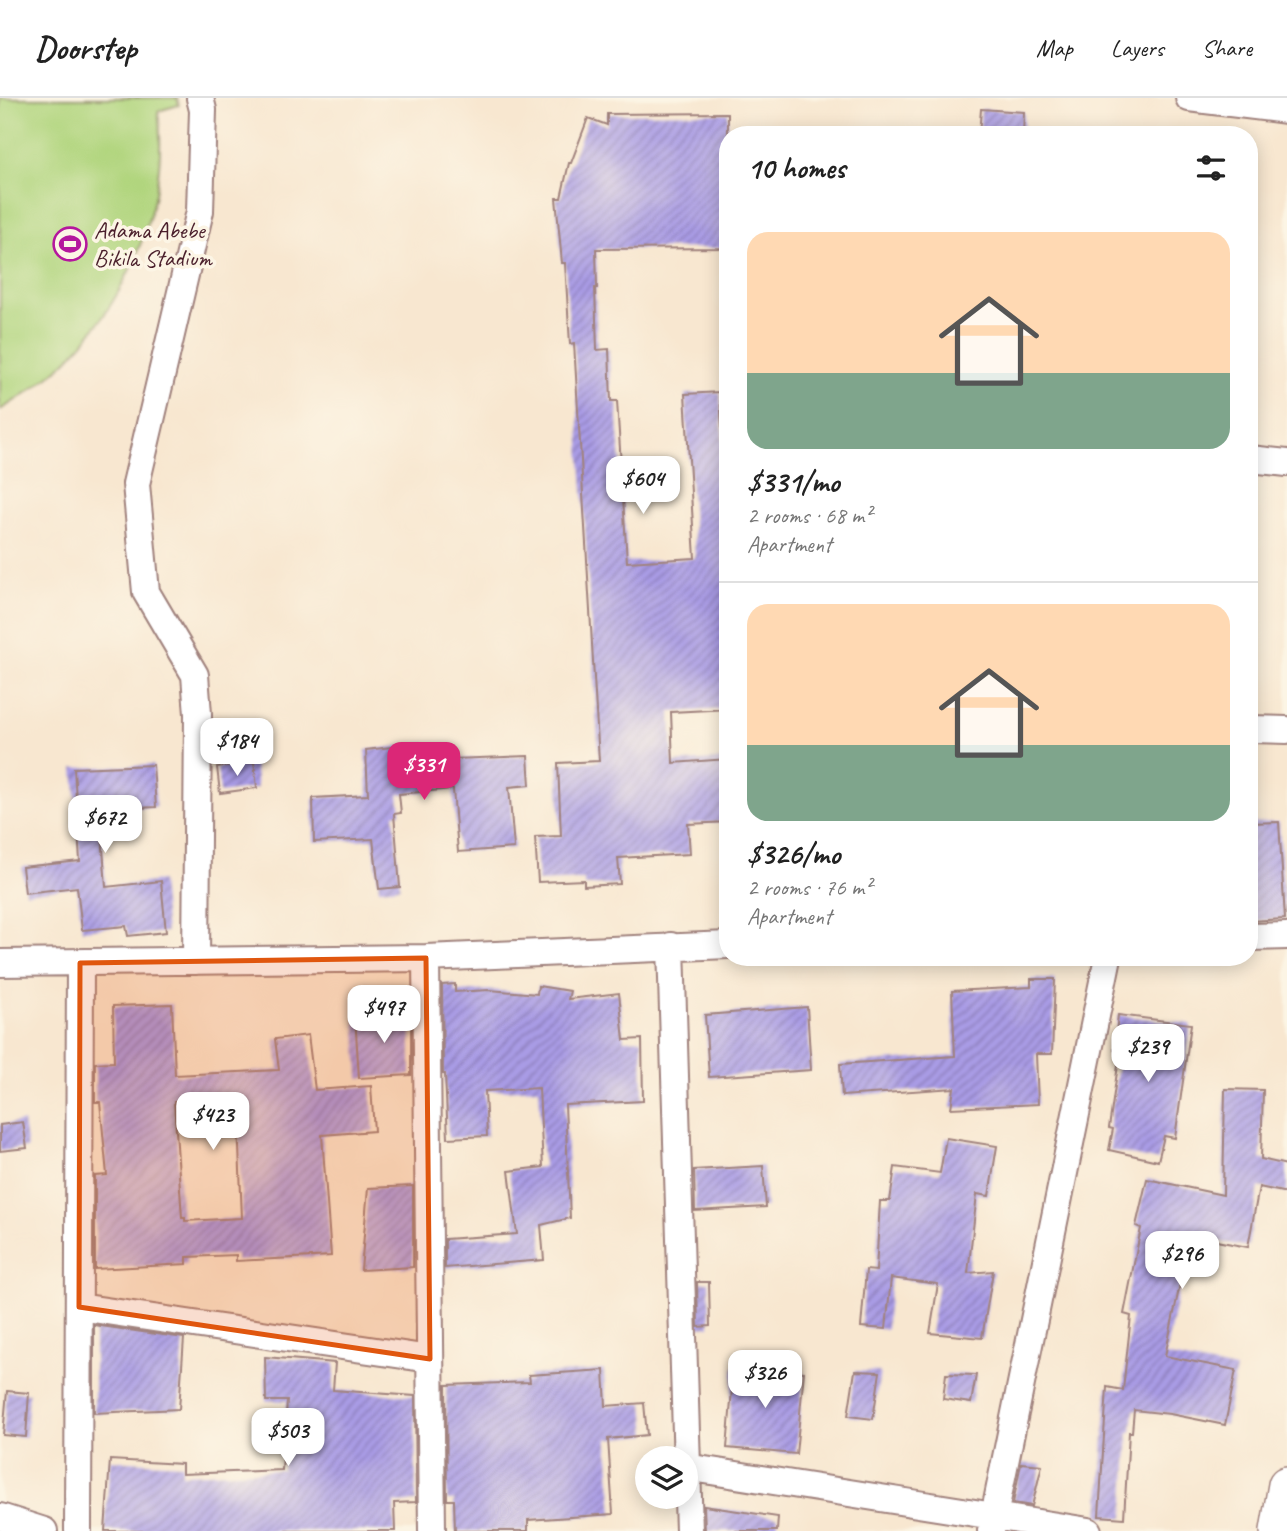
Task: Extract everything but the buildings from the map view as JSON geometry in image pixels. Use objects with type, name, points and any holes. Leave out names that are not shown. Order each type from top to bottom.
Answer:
[{"type":"street","points":[[196,961],[198,714],[195,675],[146,592],[136,484],[200,211],[203,110],[200,98]]},
{"type":"street","points":[[1189,98],[1287,110]]},
{"type":"street","points":[[1258,459],[1287,463]]},
{"type":"street","points":[[1258,729],[1287,730]]},
{"type":"street","points":[[1258,937],[1287,936]]},
{"type":"street","points":[[0,963],[426,958],[719,945]]},
{"type":"street","points":[[671,946],[685,1446]]},
{"type":"street","points":[[426,958],[432,1531]]},
{"type":"street","points":[[78,1531],[80,962]]},
{"type":"street","points":[[993,1523],[1106,966]]},
{"type":"street","points":[[79,1307],[430,1359]]},
{"type":"street","points":[[698,1469],[993,1523],[1088,1531]]},
{"type":"street","points":[[1279,1531],[1287,1485]]},
{"type":"street","points":[[688,1509],[689,1531]]},
{"type":"street","points":[[0,1517],[44,1531]]},
{"type":"highlighted area","points":[[426,958],[430,1359],[79,1307],[80,963]]},
{"type":"green space","name":"Adama Abebe Bikila Stadium","points":[[0,98],[177,98],[179,105],[158,111],[158,176],[151,209],[141,242],[112,303],[93,330],[56,371],[0,410]]},
{"type":"place","name":"Adama Abebe Bikila Stadium","points":[[70,244]]}]
